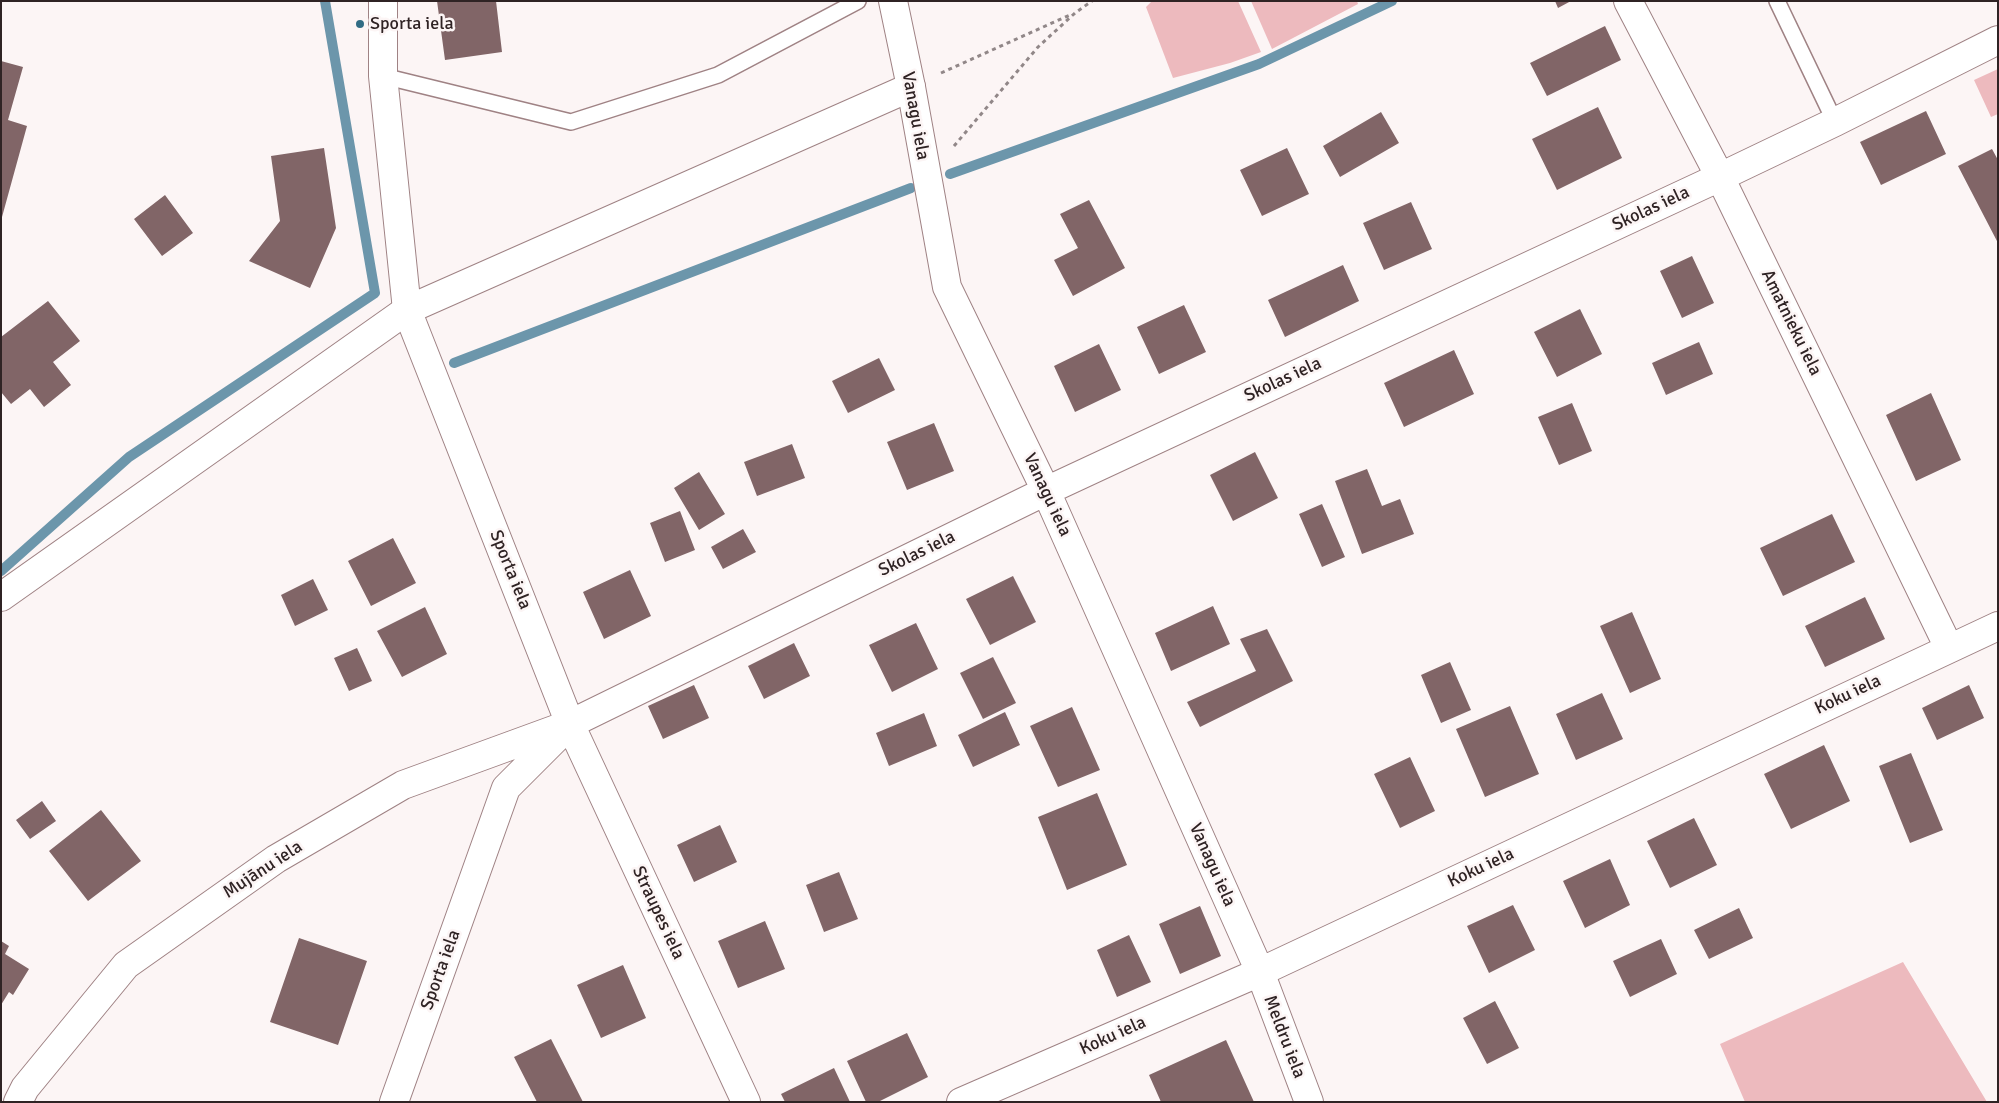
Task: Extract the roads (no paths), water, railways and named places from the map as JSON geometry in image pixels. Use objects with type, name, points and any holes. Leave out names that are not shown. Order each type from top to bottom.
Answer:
[{"type":"street","name":"Sporta iela","points":[[383,1],[383,76],[407,310],[570,724],[506,788],[394,1102]]},
{"type":"street","name":"Vanagu iela","points":[[893,1],[911,86],[946,287],[1046,490],[1260,972]]},
{"type":"street","name":"Amatnieku iela","points":[[1628,1],[1720,177],[1949,648]]},
{"type":"street","name":"Skolas iela","points":[[570,724],[1046,490],[1720,177],[1835,122],[1998,40]]},
{"type":"street","points":[[1,597],[407,310],[911,86]]},
{"type":"street","name":"Koku iela","points":[[962,1102],[1260,972],[1998,626]]},
{"type":"street","name":"Mujānu iela","points":[[18,1102],[25,1088],[126,965],[276,859],[403,785],[570,724]]},
{"type":"street","name":"Straupes iela","points":[[570,724],[746,1102]]},
{"type":"street","name":"Meldru iela","points":[[1260,972],[1309,1102]]},
{"type":"lane","points":[[383,76],[571,122],[718,75],[858,1]]},
{"type":"lane","points":[[1778,1],[1835,122]]},
{"type":"waterway","points":[[1,571],[129,457],[375,293],[325,1]]},
{"type":"waterway","points":[[950,174],[1259,64],[1392,1]]},
{"type":"waterway","points":[[454,363],[911,188]]},
{"type":"place","name":"Sporta iela","points":[[360,24]]}]
